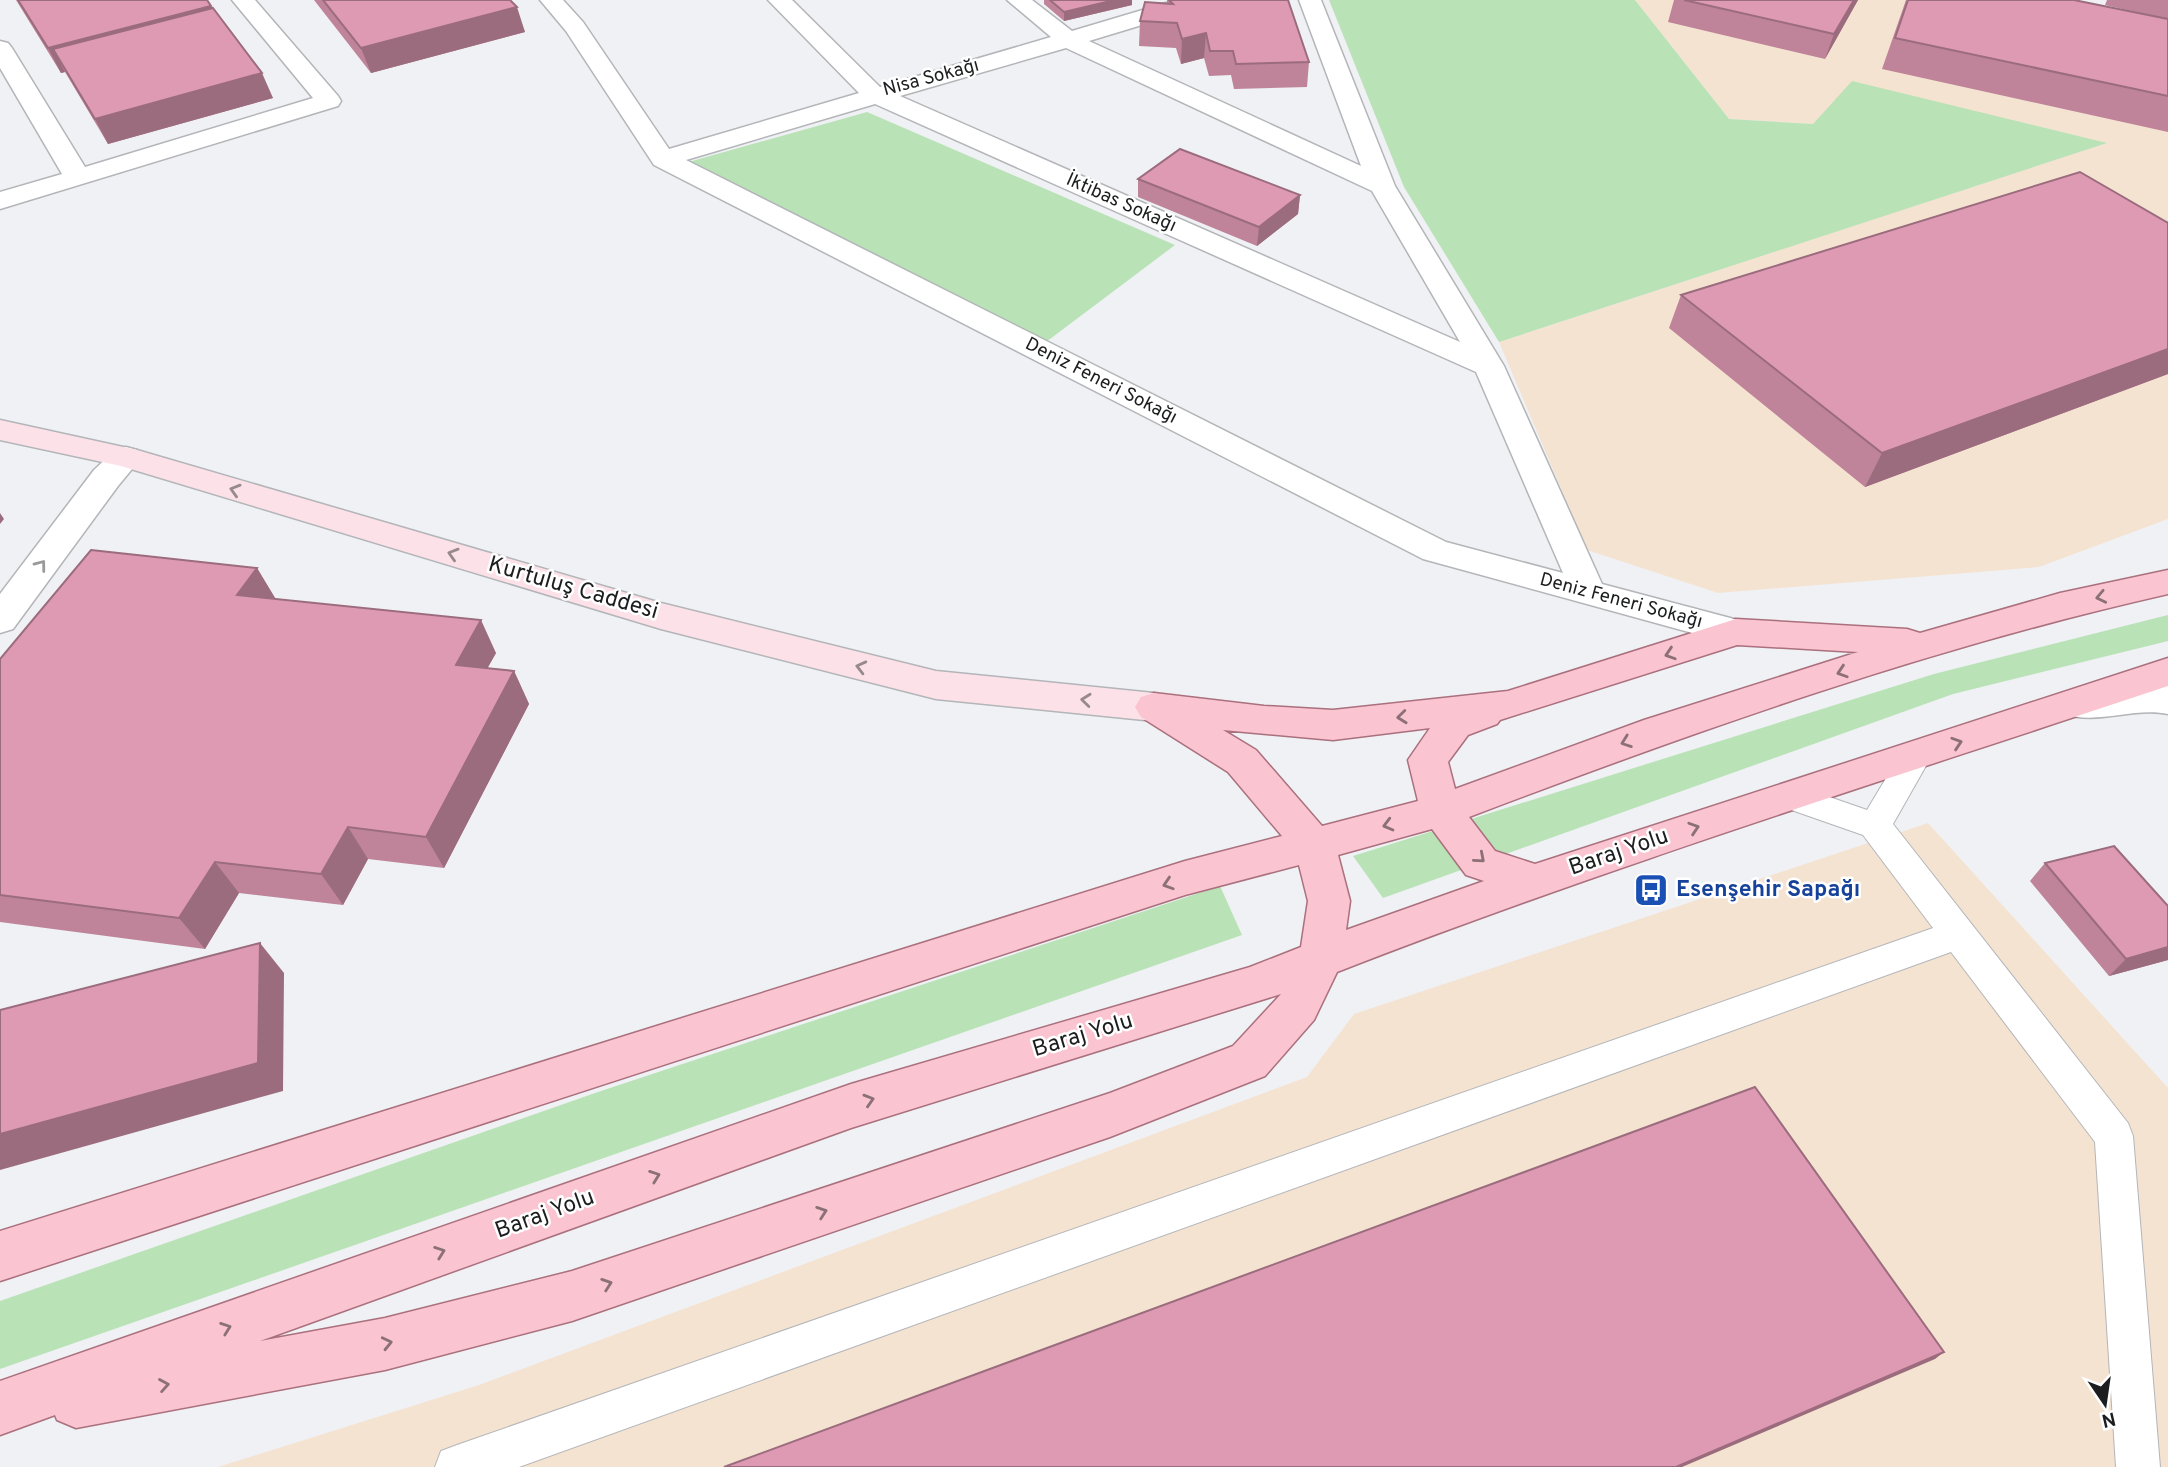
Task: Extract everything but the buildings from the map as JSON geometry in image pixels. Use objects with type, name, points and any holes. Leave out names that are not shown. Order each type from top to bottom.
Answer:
[{"type":"main road","name":"Kurtuluş Caddesi","points":[[0,430],[126,457],[661,616],[923,682],[1154,707]]},
{"type":"main road","points":[[0,1256],[1185,878],[1441,811],[1658,730],[1930,643],[2060,606],[2168,582]]},
{"type":"main road","points":[[1536,883],[1481,863],[1441,811],[1428,760],[1454,725],[1736,632],[1930,643]]},
{"type":"main road","name":"Baraj Yolu","points":[[0,1408],[851,1106],[1240,989],[1429,918],[2168,672]]},
{"type":"main road","points":[[1154,707],[1264,721],[1333,725],[1508,705]]},
{"type":"main road","points":[[0,1415],[385,1345],[572,1296],[1110,1115],[1250,1061],[1298,1006],[1321,960],[1329,901],[1315,846],[1242,761],[1154,707]]},
{"type":"street","points":[[0,201],[329,101],[243,0]]},
{"type":"street","name":"Deniz Feneri Sokağı","points":[[551,0],[575,27],[663,159],[1435,551],[1736,632]]},
{"type":"street","name":"İktibas Sokağı","points":[[779,0],[874,94],[1489,366]]},
{"type":"street","points":[[1018,0],[1069,40],[1382,186]]},
{"type":"street","name":"Nisa Sokağı","points":[[663,159],[874,94],[1069,40],[1200,0]]},
{"type":"street","points":[[1310,0],[1382,186],[1489,366],[1588,593]]},
{"type":"street","points":[[0,48],[76,176]]},
{"type":"street","points":[[0,620],[106,478],[126,457]]},
{"type":"street","points":[[2075,704],[2154,697],[2168,700]]},
{"type":"lane","points":[[1875,826],[1915,757]]},
{"type":"lane","points":[[1792,797],[1875,826],[2114,1136],[2138,1467]]},
{"type":"lane","points":[[457,1467],[1958,934]]},
{"type":"shaded area","points":[[1635,0],[2058,0],[2168,23],[2168,519],[2039,567],[1718,593],[1587,550],[1499,342],[2106,143],[1853,82],[1813,124],[1729,119]]},
{"type":"shaded area","points":[[1928,823],[2168,1088],[2168,1467],[218,1467],[479,1385],[1307,1077],[1354,1014]]},
{"type":"green space","points":[[1329,0],[1635,0],[1729,119],[1813,124],[1852,81],[2107,143],[1499,342],[1404,187]]},
{"type":"green space","points":[[867,112],[1175,245],[1046,342],[685,163]]},
{"type":"green space","points":[[2168,615],[2168,641],[1953,694],[1383,898],[1353,856],[1934,674]]},
{"type":"green space","points":[[1220,886],[1242,935],[0,1369],[0,1301],[598,1092]]},
{"type":"place","name":"Esenşehir Sapağı","points":[[1651,890]]}]
